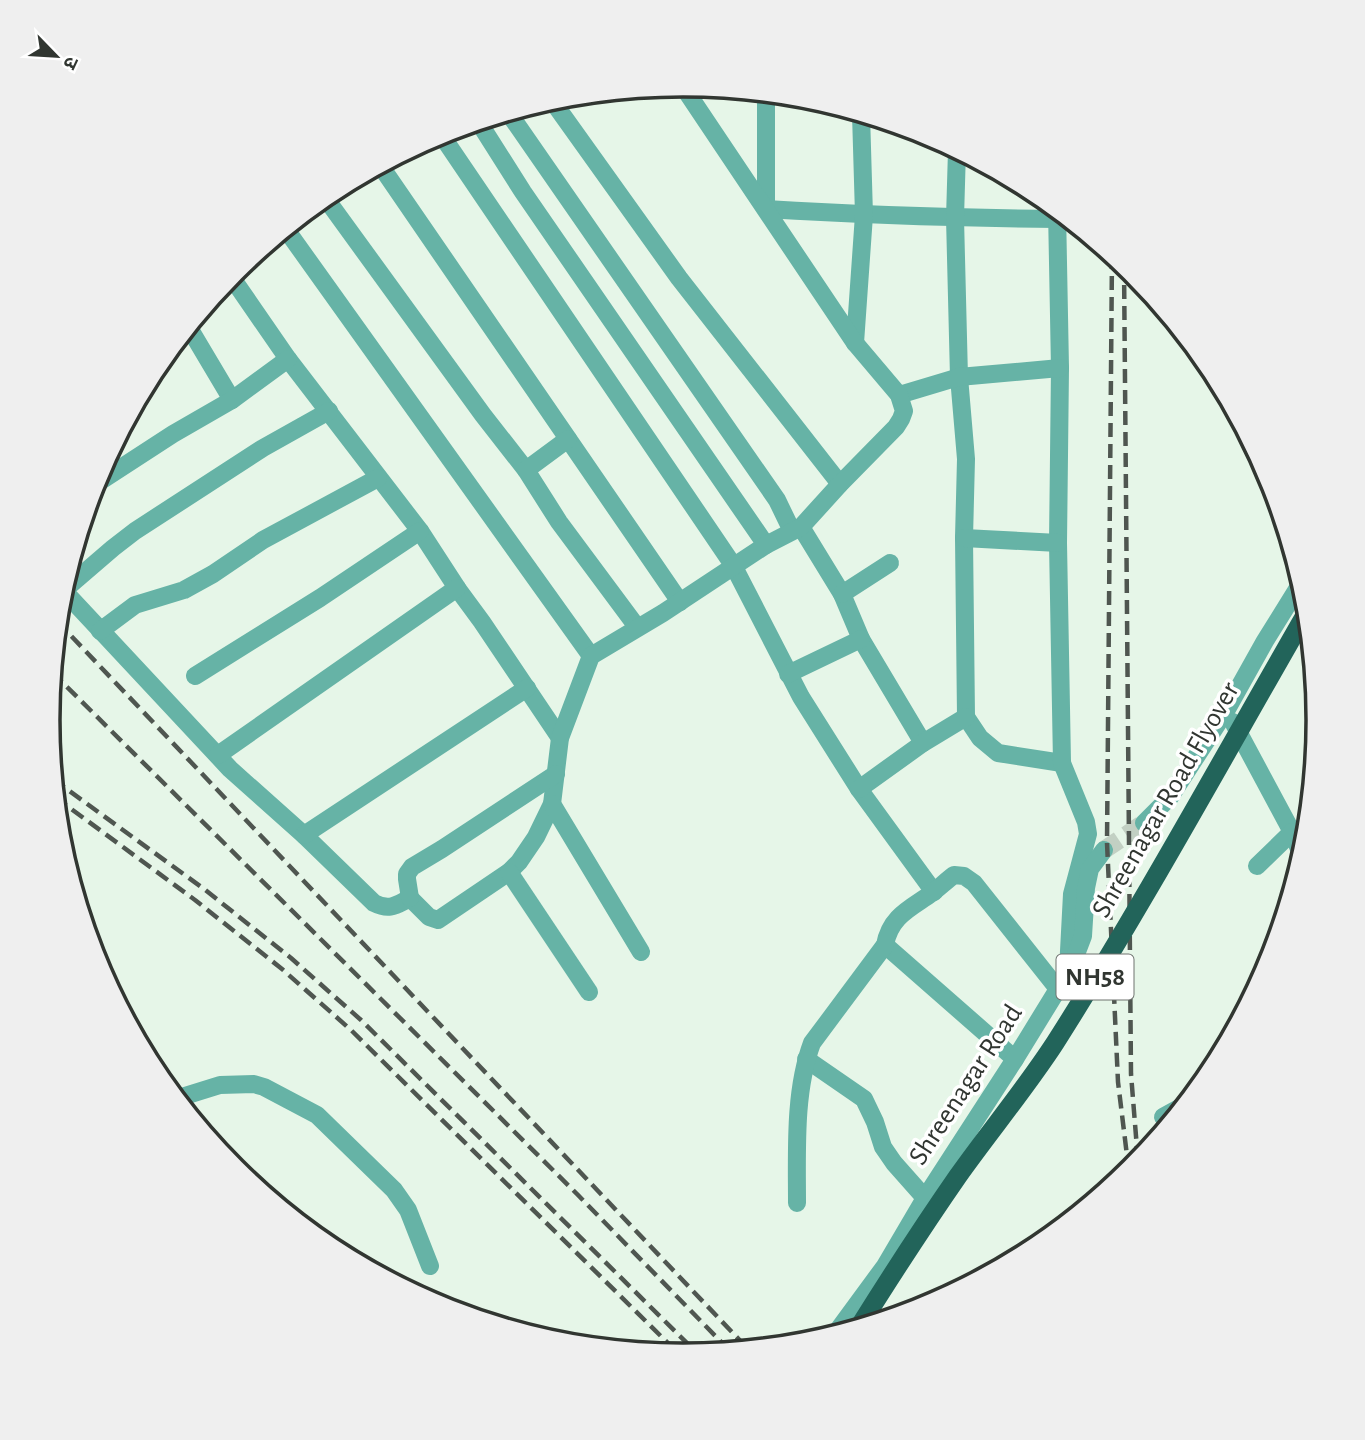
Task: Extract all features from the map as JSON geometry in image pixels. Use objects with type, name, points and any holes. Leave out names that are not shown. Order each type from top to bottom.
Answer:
[{"type":"highway","name":"Shreenagar Road Flyover","points":[[866,1315],[958,1176],[1055,1043],[1298,627]]},
{"type":"street","points":[[555,774],[412,867],[407,879],[410,898],[429,917],[438,920],[509,872],[536,837],[552,804],[560,738],[591,656],[680,602],[733,565],[797,529],[896,427],[904,411],[899,396],[855,344],[690,97]]},
{"type":"street","points":[[766,102],[766,209]]},
{"type":"street","points":[[558,110],[678,278],[840,484]]},
{"type":"street","points":[[514,120],[842,594],[861,639],[923,743]]},
{"type":"street","points":[[855,344],[864,215],[861,123]]},
{"type":"street","points":[[483,130],[523,192],[766,545]]},
{"type":"street","points":[[447,143],[733,565],[788,674],[859,789],[934,892]]},
{"type":"street","points":[[957,160],[955,218],[959,377],[966,459],[966,717],[980,738],[998,753],[1062,763]]},
{"type":"street","points":[[385,173],[680,602]]},
{"type":"street","points":[[331,206],[526,470],[559,522],[637,627]]},
{"type":"street","points":[[766,209],[955,218],[1046,214]]},
{"type":"street","points":[[1057,222],[1062,763],[1086,822],[1088,834],[1072,894],[1068,971]]},
{"type":"street","points":[[291,236],[591,656]]},
{"type":"street","points":[[237,285],[288,359],[420,531],[560,738]]},
{"type":"street","points":[[193,335],[232,400]]},
{"type":"street","points":[[110,475],[232,400],[288,359]]},
{"type":"street","points":[[899,396],[959,377],[1060,368]]},
{"type":"street","points":[[76,578],[135,531],[328,411]]},
{"type":"street","points":[[526,470],[568,439]]},
{"type":"street","points":[[100,631],[135,605],[184,590],[263,540],[378,478]]},
{"type":"street","points":[[195,676],[320,598],[420,531]]},
{"type":"street","points":[[964,538],[1058,543]]},
{"type":"street","points":[[842,594],[890,563]]},
{"type":"street","points":[[218,755],[457,588]]},
{"type":"street","points":[[71,599],[230,769],[374,903],[391,907],[410,898]]},
{"type":"street","points":[[1144,823],[1170,797],[1227,709],[1265,641],[1294,599]]},
{"type":"street","points":[[788,674],[861,639]]},
{"type":"street","points":[[304,835],[527,688]]},
{"type":"street","points":[[1227,709],[1295,838]]},
{"type":"street","points":[[859,789],[923,743],[966,717]]},
{"type":"street","points":[[552,804],[641,952]]},
{"type":"street","points":[[1256,866],[1292,832]]},
{"type":"street","name":"Shreenagar Road","points":[[844,1322],[884,1266],[1068,971],[1083,936],[1090,869],[1104,850]]},
{"type":"street","points":[[509,872],[589,992]]},
{"type":"street","points":[[797,1203],[797,1125],[806,1059],[812,1042],[885,945],[892,925],[906,909],[934,892],[954,875],[964,876],[974,883],[1058,989]]},
{"type":"street","points":[[885,945],[1015,1059]]},
{"type":"street","points":[[806,1059],[864,1099],[883,1147],[925,1198]]},
{"type":"street","points":[[186,1096],[220,1085],[254,1084],[317,1115],[394,1189],[408,1210],[430,1266]]},
{"type":"tunnel","points":[[1104,850],[1144,823]]},
{"type":"railway","points":[[1112,269],[1107,843],[1118,1082],[1127,1157]]},
{"type":"railway","points":[[1124,280],[1131,1074],[1137,1146]]},
{"type":"railway","points":[[66,631],[740,1340]]},
{"type":"railway","points":[[61,681],[577,1194],[721,1342]]},
{"type":"railway","points":[[64,787],[204,889],[291,958],[361,1020],[687,1343]]},
{"type":"railway","points":[[66,805],[195,900],[282,969],[351,1030],[667,1343]]}]
